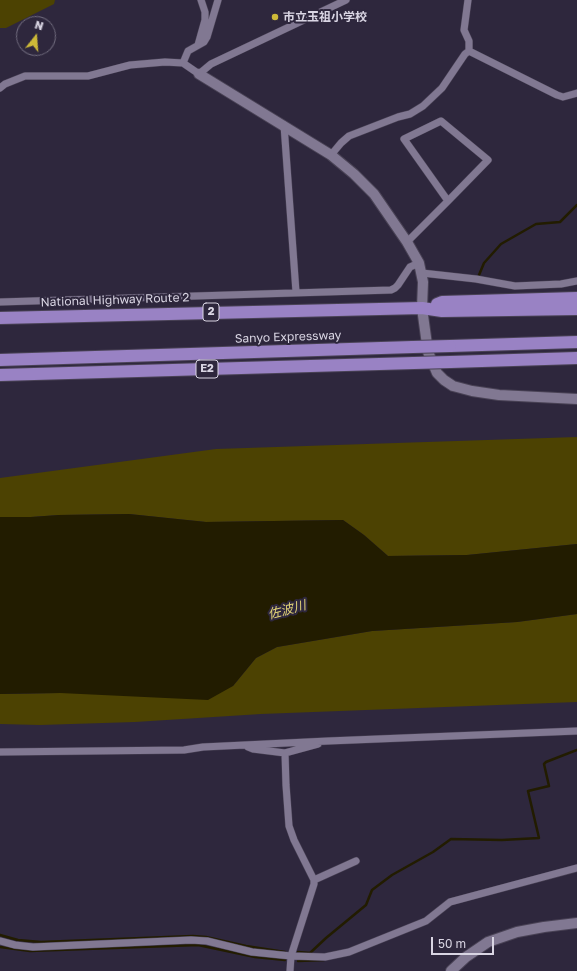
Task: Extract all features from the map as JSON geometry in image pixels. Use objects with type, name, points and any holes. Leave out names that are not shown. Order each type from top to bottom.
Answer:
[{"type":"highway","name":"National Highway Route 2","points":[[422,308],[442,302],[577,298]]},
{"type":"highway","name":"National Highway Route 2","points":[[0,318],[422,308],[442,310],[577,309]]},
{"type":"highway","name":"Sanyo Expressway","points":[[0,360],[577,342]]},
{"type":"highway","name":"E2","points":[[0,375],[577,358]]},
{"type":"main road","points":[[200,74],[331,155],[354,174],[374,194],[407,242],[421,268],[423,282],[422,308],[428,352],[437,372],[444,380],[453,386],[472,391],[499,395],[577,399]]},
{"type":"main road","points":[[451,971],[466,957],[488,942],[517,932],[577,923]]},
{"type":"street","points":[[198,45],[205,20],[205,12],[201,0]]},
{"type":"street","points":[[183,63],[188,51],[204,42],[207,37],[218,0]]},
{"type":"street","points":[[0,88],[4,84],[25,76],[88,76],[130,65],[165,62],[183,63],[200,74],[211,64],[346,0]]},
{"type":"street","points":[[331,155],[349,136],[398,117],[410,114],[423,106],[442,88],[465,54],[469,51],[469,41],[464,30],[468,0]]},
{"type":"street","points":[[469,51],[556,95],[563,97],[577,93]]},
{"type":"street","points":[[407,242],[448,202],[488,160],[441,121],[404,139],[448,202]]},
{"type":"street","points":[[284,125],[296,292]]},
{"type":"street","points":[[0,302],[391,290],[398,285],[410,267],[515,286],[561,284],[577,281]]},
{"type":"street","points":[[0,752],[184,750],[203,747],[324,741],[577,731]]},
{"type":"street","points":[[245,745],[253,749],[285,753],[317,745],[324,741]]},
{"type":"street","points":[[285,753],[290,826],[294,840],[314,880],[291,956],[290,971]]},
{"type":"street","points":[[314,880],[356,861]]},
{"type":"street","points":[[0,941],[15,945],[33,946],[191,940],[207,941],[252,952],[291,956],[325,957],[349,952],[426,921],[450,902],[577,868]]},
{"type":"shaded area","points":[[0,0],[55,0],[54,4],[30,16],[16,16],[16,23],[6,28],[0,28]]},
{"type":"shaded area","points":[[577,437],[577,544],[467,555],[388,556],[364,535],[343,520],[206,522],[129,514],[0,517],[0,478],[216,449]]},
{"type":"shaded area","points":[[577,614],[577,702],[261,714],[135,722],[40,725],[0,724],[0,694],[233,686],[256,658],[277,647],[372,631],[517,622]]},
{"type":"water","name":"佐波川","points":[[129,514],[206,522],[343,520],[364,535],[388,556],[467,555],[577,544],[577,614],[517,622],[372,631],[277,647],[256,658],[233,686],[208,700],[60,693],[0,694],[0,517]]},
{"type":"waterway","points":[[479,275],[484,263],[501,244],[536,224],[560,222],[577,205]]},
{"type":"waterway","points":[[298,952],[310,953],[366,905],[372,890],[392,875],[433,852],[451,839],[502,840],[539,838],[528,791],[549,786],[544,764],[546,762],[577,750]]},
{"type":"waterway","points":[[0,935],[18,940],[41,942],[193,936],[206,937],[246,946],[285,952]]},
{"type":"waterway","points":[[0,947],[30,951],[198,945],[255,957],[285,960]]},
{"type":"waterway","points":[[298,961],[324,960]]},
{"type":"place","name":"市立玉祖小学校","points":[[275,17]]}]
